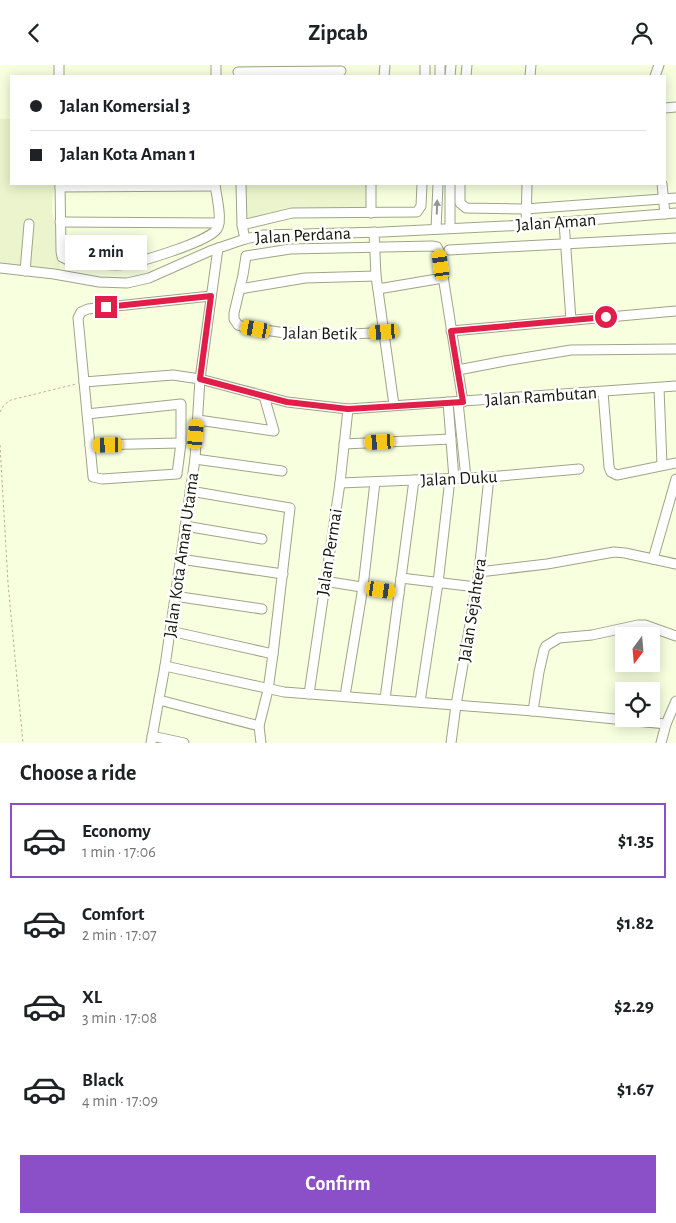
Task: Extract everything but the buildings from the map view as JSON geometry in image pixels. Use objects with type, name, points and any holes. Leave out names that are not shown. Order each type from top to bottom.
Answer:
[{"type":"street","points":[[238,71],[341,71]]},
{"type":"street","points":[[60,185],[215,185],[219,223],[216,230],[209,236],[194,243],[124,264],[68,260],[62,257],[60,251],[60,185]]},
{"type":"street","points":[[241,185],[242,225],[245,239]]},
{"type":"street","points":[[371,185],[371,213]]},
{"type":"street","points":[[242,225],[292,213],[417,212],[421,206],[422,185]]},
{"type":"street","points":[[436,229],[438,185]]},
{"type":"street","points":[[450,185],[450,228]]},
{"type":"street","points":[[460,185],[459,201],[464,207],[525,209],[676,198]]},
{"type":"street","points":[[526,185],[526,225]]},
{"type":"street","points":[[662,185],[665,214]]},
{"type":"street","name":"Jalan Aman","points":[[436,229],[526,225],[676,213]]},
{"type":"street","points":[[60,222],[219,223]]},
{"type":"street","points":[[564,222],[571,320]]},
{"type":"street","points":[[25,271],[28,224]]},
{"type":"street","name":"Jalan Perdana","points":[[0,268],[99,282],[127,283],[149,278],[218,248],[263,235],[436,229]]},
{"type":"street","points":[[374,232],[376,276],[394,405]]},
{"type":"street","points":[[449,250],[676,238]]},
{"type":"street","points":[[374,247],[432,245],[437,247],[439,251],[458,370],[466,478]]},
{"type":"street","name":"Jalan Betik","points":[[374,247],[290,249],[246,256],[234,319],[241,326],[308,336],[338,336],[384,332]]},
{"type":"street","name":"Jalan Kota Aman Utama","points":[[151,740],[165,666],[195,459],[200,379],[218,248]]},
{"type":"street","points":[[240,289],[305,278],[376,276]]},
{"type":"street","points":[[378,289],[443,278]]},
{"type":"street","points":[[87,414],[181,404],[181,443],[176,474],[102,479],[93,477],[78,321],[81,312],[88,309],[211,296]]},
{"type":"street","points":[[451,331],[676,311]]},
{"type":"street","points":[[458,370],[572,350],[676,349]]},
{"type":"street","name":"Jalan Rambutan","points":[[84,383],[167,375],[200,379],[298,404],[348,409],[676,387]]},
{"type":"street","points":[[659,388],[662,465]]},
{"type":"street","points":[[603,392],[611,472],[617,475],[676,463]]},
{"type":"street","points":[[198,420],[274,431],[264,396]]},
{"type":"street","points":[[420,702],[452,479],[448,402]]},
{"type":"street","name":"Jalan Permai","points":[[309,694],[324,581],[340,483],[348,409]]},
{"type":"street","points":[[344,444],[451,439]]},
{"type":"street","points":[[90,445],[181,443]]},
{"type":"street","points":[[195,459],[282,471]]},
{"type":"street","name":"Jalan Duku","points":[[340,483],[489,477],[579,469]]},
{"type":"street","name":"Jalan Sejahtera","points":[[452,743],[456,705],[479,572],[489,477]]},
{"type":"street","points":[[653,559],[676,479]]},
{"type":"street","points":[[385,699],[414,480]]},
{"type":"street","points":[[345,696],[363,587],[375,482]]},
{"type":"street","points":[[190,491],[290,507],[268,689],[258,726],[261,743]]},
{"type":"street","points":[[185,526],[262,539]]},
{"type":"street","points":[[479,572],[547,564],[614,552],[676,564]]},
{"type":"street","points":[[180,559],[283,574]]},
{"type":"street","points":[[401,579],[476,587]]},
{"type":"street","points":[[324,581],[400,593]]},
{"type":"street","points":[[174,596],[262,609]]},
{"type":"street","points":[[533,711],[544,650],[555,640],[592,635],[638,625],[646,625],[676,636]]},
{"type":"street","points":[[170,631],[273,654]]},
{"type":"street","points":[[165,666],[268,689],[309,694],[533,711],[666,724]]},
{"type":"street","points":[[159,700],[258,726]]},
{"type":"street","points":[[661,743],[666,724],[676,701]]},
{"type":"street","points":[[151,740],[184,743]]},
{"type":"path","points":[[0,412],[4,405],[11,400],[84,383]]},
{"type":"path","points":[[0,445],[8,583],[24,743]]},
{"type":"shaded area","points":[[0,119],[10,119],[10,185],[56,185],[52,199],[52,212],[59,238],[60,270],[0,263]]},
{"type":"shaded area","points":[[239,185],[373,185],[373,216],[292,216],[240,228]]},
{"type":"route","points":[[106,307],[211,296],[200,379],[287,402],[348,409],[463,402],[451,331],[606,317]]}]
